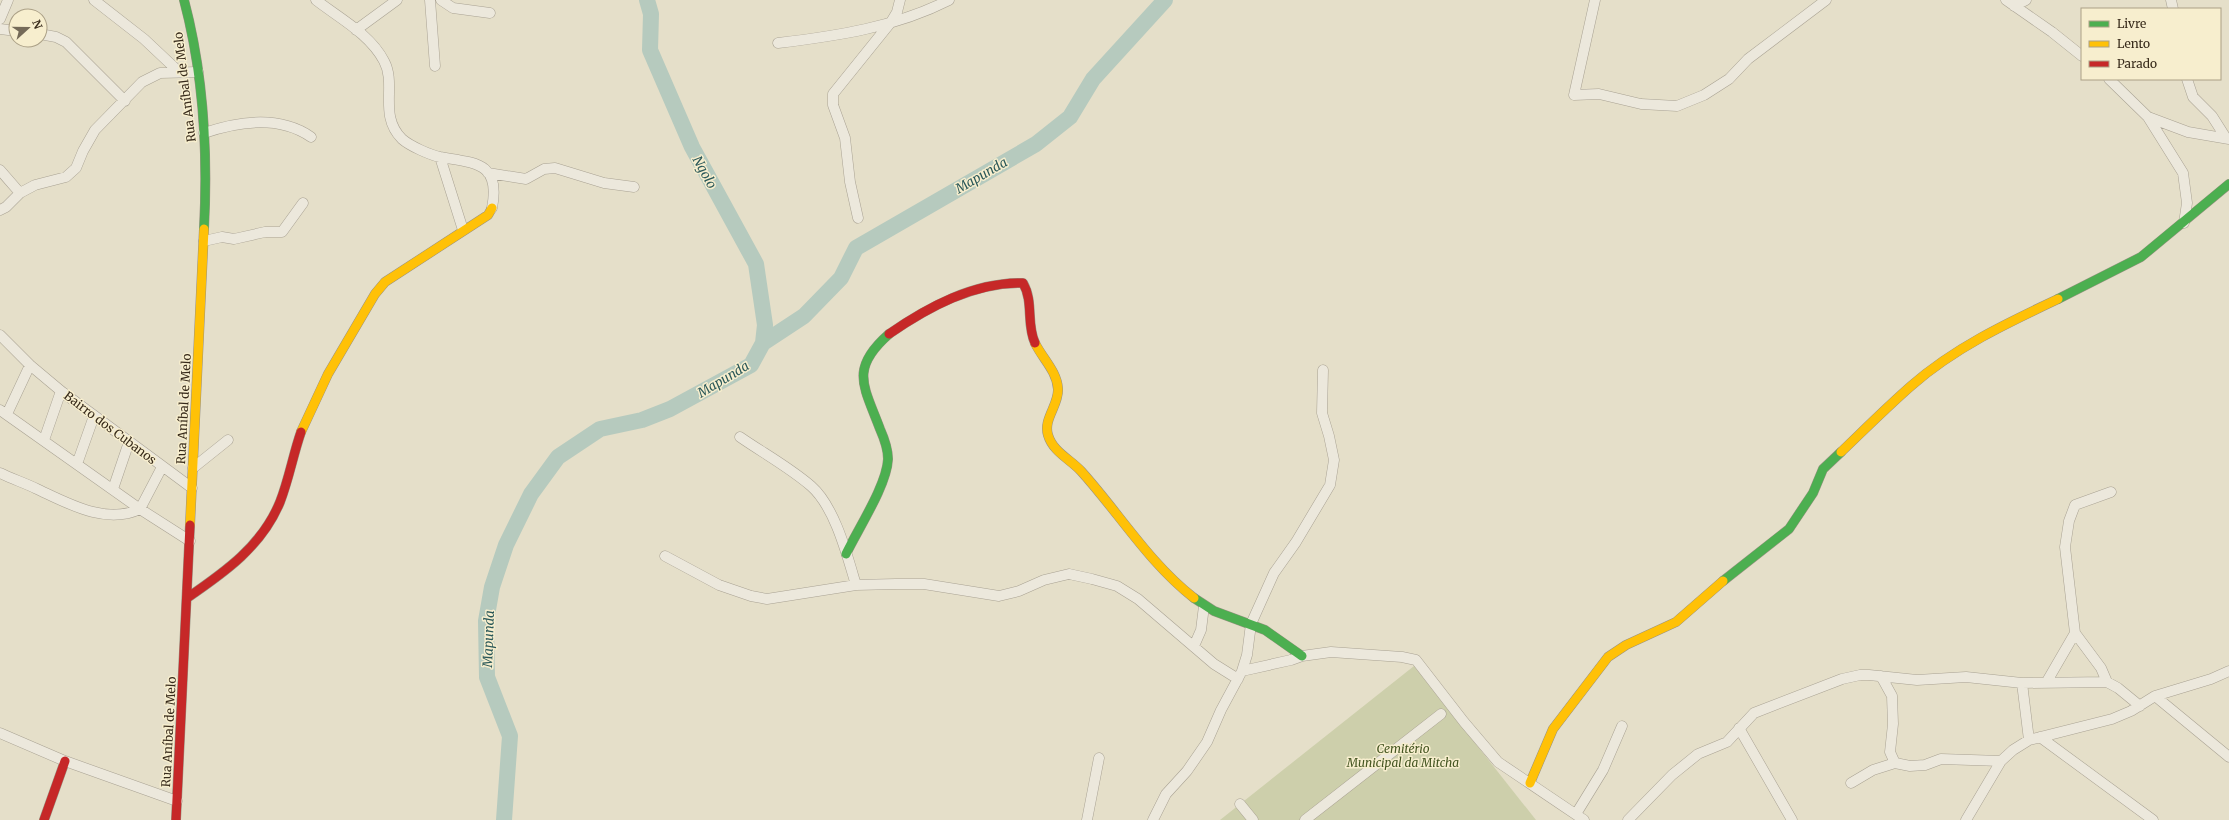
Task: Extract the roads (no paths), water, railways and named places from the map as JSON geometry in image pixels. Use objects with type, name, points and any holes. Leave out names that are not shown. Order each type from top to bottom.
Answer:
[{"type":"street","points":[[0,19],[8,0]]},
{"type":"street","points":[[94,0],[144,39],[178,71]]},
{"type":"street","name":"Rua Aníbal de Melo","points":[[176,820],[206,185],[204,133],[198,72],[184,0]]},
{"type":"street","points":[[316,0],[356,30],[384,61],[388,74],[388,99],[394,128],[403,140],[440,157],[469,160],[488,172],[526,180],[544,169],[555,168],[604,183],[634,187]]},
{"type":"street","points":[[356,30],[397,0]]},
{"type":"street","points":[[430,0],[435,66]]},
{"type":"street","points":[[441,0],[453,8],[490,13]]},
{"type":"street","points":[[858,218],[850,182],[845,138],[833,105],[833,94],[892,22],[898,12],[900,0]]},
{"type":"street","points":[[778,43],[825,37],[892,22],[949,0]]},
{"type":"street","points":[[1595,0],[1574,95],[1599,94],[1641,104],[1677,106],[1704,95],[1729,79],[1748,59],[1826,0]]},
{"type":"street","points":[[2006,0],[2052,32],[2081,55]]},
{"type":"street","points":[[2014,6],[2026,0]]},
{"type":"street","points":[[48,36],[56,37],[66,42],[125,101]]},
{"type":"street","points":[[0,210],[6,207],[20,193],[35,185],[66,177],[76,168],[82,152],[95,130],[142,82],[160,73],[178,71],[198,72]]},
{"type":"street","points":[[2110,80],[2148,117],[2183,173],[2187,203],[2184,223]]},
{"type":"street","points":[[2187,80],[2193,97],[2212,116],[2228,139]]},
{"type":"street","points":[[2148,117],[2188,132],[2228,139]]},
{"type":"street","points":[[204,133],[236,125],[269,123],[299,129],[311,137]]},
{"type":"street","points":[[440,157],[463,230]]},
{"type":"street","points":[[0,170],[20,193]]},
{"type":"street","points":[[187,598],[231,567],[251,550],[277,511],[288,481],[294,451],[303,425],[322,385],[375,294],[385,282],[488,215],[492,208],[494,196],[493,184],[488,172]]},
{"type":"street","points":[[1530,783],[1553,729],[1608,657],[1626,645],[1676,622],[1698,602],[1790,529],[1813,493],[1823,469],[1912,385],[1948,358],[2004,324],[2087,285],[2141,257],[2184,223],[2229,184]]},
{"type":"street","points":[[204,241],[222,237],[234,239],[265,232],[282,232],[303,203]]},
{"type":"street","points":[[846,554],[885,473],[889,458],[864,381],[864,365],[869,352],[885,335],[939,304],[960,294],[1000,283],[1023,283],[1028,293],[1033,338],[1058,386],[1058,399],[1046,425],[1048,436],[1054,448],[1080,470],[1160,568],[1204,606],[1251,624],[1278,638],[1302,656]]},
{"type":"street","name":"Bairro dos Cubanos","points":[[0,335],[30,365],[61,391],[192,488]]},
{"type":"street","points":[[30,365],[4,412],[140,509],[190,541]]},
{"type":"street","points":[[1153,820],[1166,794],[1187,770],[1207,742],[1221,710],[1240,675],[1247,655],[1251,624],[1274,573],[1296,542],[1330,485],[1334,460],[1322,413],[1323,370]]},
{"type":"street","points":[[44,440],[61,391]]},
{"type":"street","points":[[77,464],[94,416]]},
{"type":"street","points":[[740,437],[811,486],[823,500],[846,554],[856,585]]},
{"type":"street","points":[[193,468],[228,440]]},
{"type":"street","points":[[113,490],[129,442]]},
{"type":"street","points":[[0,473],[76,508],[96,513],[128,515],[140,509],[162,467]]},
{"type":"street","points":[[2107,682],[2101,668],[2075,633],[2065,547],[2069,522],[2075,505],[2111,492]]},
{"type":"street","points":[[665,556],[719,585],[751,596],[767,599],[856,585],[924,584],[999,596],[1019,591],[1044,580],[1069,574],[1117,586],[1138,599],[1214,664],[1240,675],[1302,656],[1331,652],[1402,657],[1416,660],[1464,722],[1498,762],[1580,817],[1622,726]]},
{"type":"street","points":[[1194,646],[1201,630],[1204,606]]},
{"type":"street","points":[[2046,683],[2075,633]]},
{"type":"street","points":[[1966,820],[2001,761],[2012,750],[2028,740],[2112,719],[2140,706],[2155,696],[2211,679],[2229,671]]},
{"type":"street","points":[[1628,820],[1672,775],[1698,754],[1727,742],[1754,713],[1797,695],[1860,675],[1917,680],[1966,678],[2022,683],[2107,682],[2118,688],[2140,706]]},
{"type":"street","points":[[1881,676],[1892,696],[1893,724],[1890,752],[1895,762]]},
{"type":"street","points":[[2022,683],[2028,740]]},
{"type":"street","points":[[2155,696],[2229,757]]},
{"type":"street","points":[[1305,820],[1441,714]]},
{"type":"street","points":[[1739,728],[1792,820]]},
{"type":"street","points":[[0,733],[65,761],[177,801]]},
{"type":"street","points":[[2040,737],[2153,820]]},
{"type":"street","points":[[1087,820],[1099,758]]},
{"type":"street","points":[[1851,783],[1873,770],[1895,762],[1910,766],[1925,765],[1941,759],[2001,761]]},
{"type":"street","points":[[44,820],[65,761]]},
{"type":"street","points":[[1240,804],[1253,820]]},
{"type":"waterway","name":"Ngolo","points":[[647,0],[651,14],[650,50],[692,147],[756,264],[765,325],[763,343]]},
{"type":"waterway","name":"Mapunda","points":[[504,820],[510,736],[487,677],[486,621],[492,587],[506,545],[531,494],[558,457],[600,429],[642,420],[670,409],[751,365],[763,343],[804,316],[841,278],[856,248],[1036,144],[1070,117],[1093,79],[1165,0]]},
{"type":"park label","name":"Cemitério Municipal da Mitcha","points":[[1403,756]]}]
